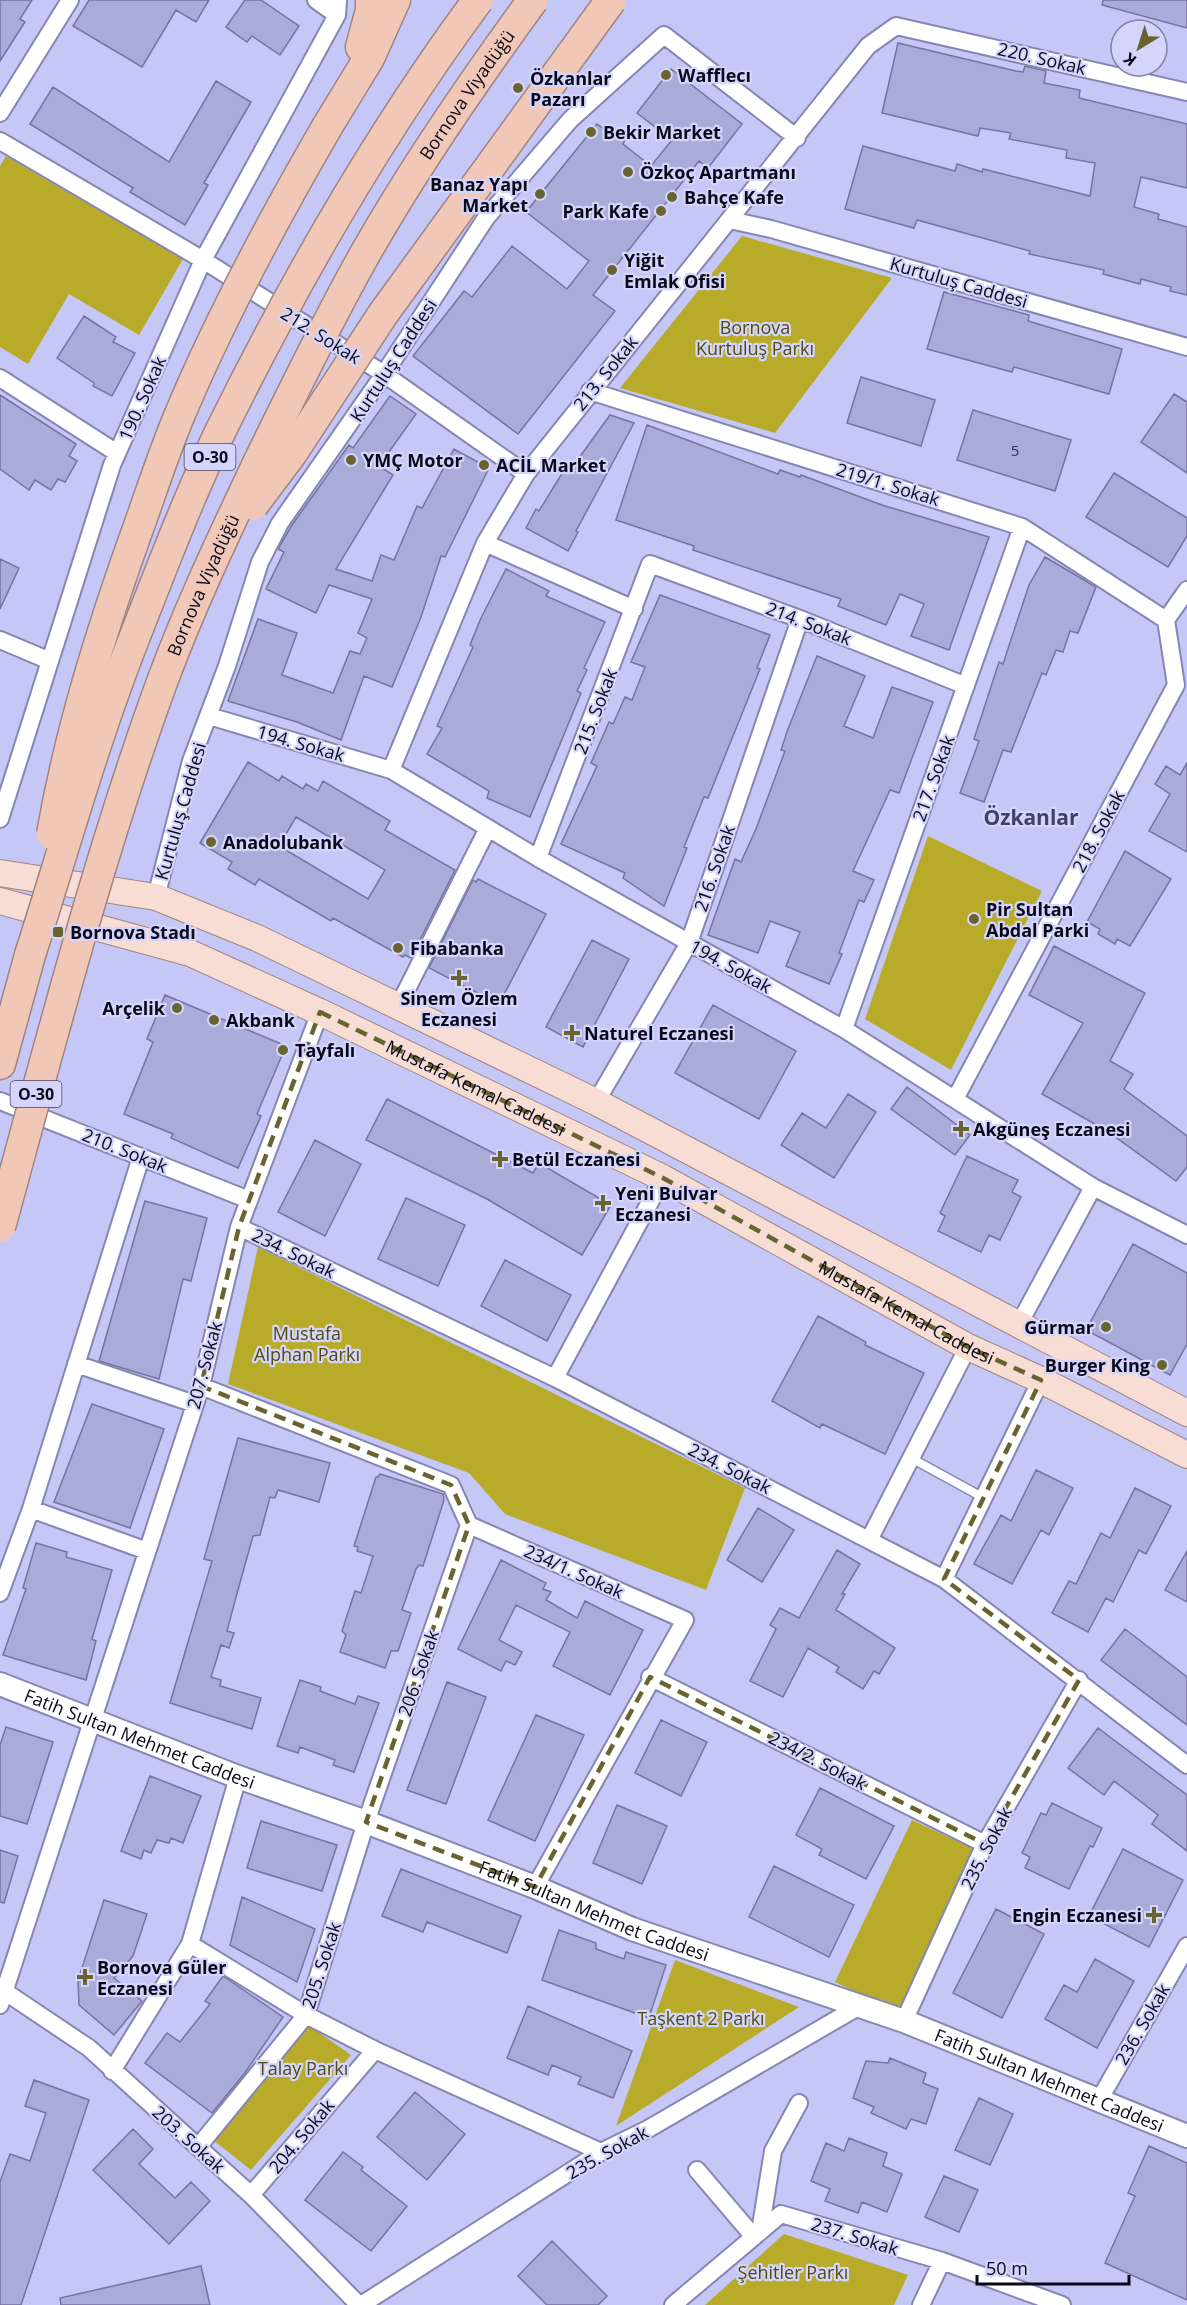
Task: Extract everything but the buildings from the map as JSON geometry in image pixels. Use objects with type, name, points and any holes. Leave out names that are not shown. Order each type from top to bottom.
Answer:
[{"type":"highway","points":[[327,127],[361,46],[371,10],[371,0]]},
{"type":"highway","points":[[30,955],[62,780],[91,666],[180,414],[226,312],[272,221],[369,58],[395,0]]},
{"type":"highway","name":"O-30","points":[[0,1064],[30,955],[134,638],[220,431],[301,277],[435,58],[478,0]]},
{"type":"highway","name":"Bornova Viyadüğü","points":[[0,1227],[72,961],[132,771],[162,683],[210,563],[302,370],[366,252],[453,113],[533,0]]},
{"type":"highway","points":[[210,563],[292,453],[339,378],[389,305],[611,0]]},
{"type":"main road","points":[[0,873],[156,897],[257,938],[597,1102],[1017,1326],[1187,1413]]},
{"type":"main road","name":"Mustafa Kemal Caddesi","points":[[0,901],[190,953],[320,1012],[663,1178],[968,1347],[1041,1380],[1187,1455]]},
{"type":"main road","name":"Fatih Sultan Mehmet Caddesi","points":[[0,1684],[238,1777],[366,1822],[535,1887],[632,1929],[904,2021],[1098,2102],[1187,2136]]},
{"type":"street","points":[[0,113],[70,0]]},
{"type":"street","points":[[316,0],[338,7]]},
{"type":"street","name":"190. Sokak","points":[[0,819],[117,453],[203,260],[338,7]]},
{"type":"street","name":"220. Sokak","points":[[896,26],[1187,92]]},
{"type":"street","name":"213. Sokak","points":[[391,770],[485,543],[526,474],[590,391],[797,138],[868,46],[896,26]]},
{"type":"street","name":"Kurtuluş Caddesi","points":[[156,897],[191,761],[209,716],[260,562],[280,523],[384,374],[486,218],[570,120],[664,35],[797,138]]},
{"type":"street","name":"212. Sokak","points":[[0,141],[203,260],[384,374],[526,474]]},
{"type":"street","name":"Kurtuluş Caddesi","points":[[730,220],[771,229],[1187,347]]},
{"type":"street","points":[[0,378],[117,453]]},
{"type":"street","name":"219/1. Sokak","points":[[590,391],[1022,526],[1166,620]]},
{"type":"street","name":"217. Sokak","points":[[844,1029],[1022,526]]},
{"type":"street","points":[[485,543],[634,609]]},
{"type":"street","name":"214. Sokak","points":[[650,564],[800,619],[966,686]]},
{"type":"street","name":"215. Sokak","points":[[538,858],[650,564]]},
{"type":"street","points":[[1166,620],[1187,590]]},
{"type":"street","name":"216. Sokak","points":[[597,1102],[689,943],[800,619]]},
{"type":"street","name":"218. Sokak","points":[[956,1099],[1181,688],[1166,620]]},
{"type":"street","points":[[0,640],[50,661]]},
{"type":"street","name":"194. Sokak","points":[[209,716],[391,770],[538,858],[844,1029],[1093,1187],[1187,1235]]},
{"type":"street","points":[[398,1007],[488,828]]},
{"type":"street","name":"207. Sokak","points":[[2,1998],[201,1386],[238,1227],[320,1012]]},
{"type":"street","name":"210. Sokak","points":[[0,1101],[249,1200]]},
{"type":"street","points":[[0,1593],[31,1509],[141,1157]]},
{"type":"street","points":[[555,1378],[663,1178]]},
{"type":"street","points":[[1017,1326],[1093,1187]]},
{"type":"street","name":"234. Sokak","points":[[238,1227],[555,1378],[944,1579],[1079,1680],[1187,1765]]},
{"type":"street","points":[[868,1540],[968,1347]]},
{"type":"street","points":[[76,1364],[195,1404]]},
{"type":"street","points":[[944,1579],[1041,1380]]},
{"type":"street","points":[[201,1386],[451,1485],[469,1525]]},
{"type":"street","points":[[31,1509],[147,1551]]},
{"type":"street","name":"234/1. Sokak","points":[[469,1525],[685,1620],[650,1677],[535,1887]]},
{"type":"street","name":"206. Sokak","points":[[366,1822],[469,1525]]},
{"type":"street","name":"234/2. Sokak","points":[[650,1677],[985,1844]]},
{"type":"street","name":"235. Sokak","points":[[904,2021],[985,1844],[1079,1680]]},
{"type":"street","points":[[112,2071],[190,1944],[238,1777]]},
{"type":"street","name":"205. Sokak","points":[[198,2146],[306,2015],[366,1822]]},
{"type":"street","points":[[190,1944],[306,2015],[375,2050],[601,2152]]},
{"type":"street","name":"236. Sokak","points":[[1098,2102],[1187,1946]]},
{"type":"street","name":"203. Sokak","points":[[2,1998],[89,2048],[251,2195],[360,2305]]},
{"type":"street","name":"235. Sokak","points":[[360,2305],[601,2152],[666,2119],[858,2007]]},
{"type":"street","name":"204. Sokak","points":[[251,2195],[375,2050]]},
{"type":"street","points":[[757,2234],[772,2151],[799,2103]]},
{"type":"street","points":[[698,2170],[757,2234]]},
{"type":"street","name":"237. Sokak","points":[[674,2305],[781,2214],[942,2261],[1062,2305]]},
{"type":"street","points":[[921,2305],[942,2261]]},
{"type":"lane","points":[[911,1458],[984,1498]]},
{"type":"highlighted area","points":[[320,1012],[663,1178],[968,1347],[1041,1380],[944,1579],[1079,1680],[985,1844],[650,1677],[535,1887],[366,1822],[469,1525],[451,1485],[201,1386],[239,1227]]},
{"type":"green space","points":[[6,156],[183,259],[139,335],[69,294],[28,364],[0,347],[0,166]]},
{"type":"green space","name":"Bornova Kurtuluş Parkı","points":[[742,236],[892,278],[775,433],[620,388]]},
{"type":"green space","points":[[928,836],[1042,891],[951,1070],[865,1019]]},
{"type":"green space","name":"Mustafa Alphan Parkı","points":[[258,1247],[745,1488],[706,1590],[505,1514],[469,1473],[228,1384]]},
{"type":"green space","points":[[912,1820],[976,1850],[899,2012],[835,1982]]},
{"type":"green space","name":"Taşkent 2 Parkı","points":[[675,1960],[799,2007],[616,2126]]},
{"type":"green space","name":"Talay Parkı","points":[[304,2022],[351,2055],[251,2170],[213,2140]]},
{"type":"green space","name":"Şehitler Parkı","points":[[784,2234],[908,2275],[894,2305],[705,2305]]},
{"type":"place","name":"Wafflecı","points":[[666,75]]},
{"type":"place","name":"Özkanlar Pazarı","points":[[518,88]]},
{"type":"place","name":"Bekir Market","points":[[591,132]]},
{"type":"place","name":"Özkoç Apartmanı","points":[[628,172]]},
{"type":"place","name":"Banaz Yapı Market","points":[[540,194]]},
{"type":"place","name":"Bahçe Kafe","points":[[672,197]]},
{"type":"place","name":"Park Kafe","points":[[661,211]]},
{"type":"place","name":"Yiğit Emlak Ofisi","points":[[612,270]]},
{"type":"place","name":"YMÇ Motor","points":[[351,460]]},
{"type":"place","name":"ACİL Market","points":[[484,465]]},
{"type":"place","name":"Anadolubank","points":[[211,842]]},
{"type":"place","name":"Pir Sultan Abdal Parki","points":[[974,919]]},
{"type":"place","name":"Bornova Stadı","points":[[58,932]]},
{"type":"place","name":"Fibabanka","points":[[398,948]]},
{"type":"place","name":"Sinem Özlem Eczanesi","points":[[459,978]]},
{"type":"place","name":"Arçelik","points":[[177,1008]]},
{"type":"place","name":"Akbank","points":[[214,1020]]},
{"type":"place","name":"Naturel Eczanesi","points":[[572,1033]]},
{"type":"place","name":"Tayfalı","points":[[283,1050]]},
{"type":"place","name":"Akgüneş Eczanesi","points":[[961,1129]]},
{"type":"place","name":"Betül Eczanesi","points":[[500,1159]]},
{"type":"place","name":"Yeni Bulvar Eczanesi","points":[[603,1203]]},
{"type":"place","name":"Gürmar","points":[[1106,1327]]},
{"type":"place","name":"Burger King","points":[[1162,1365]]},
{"type":"place","name":"Engin Eczanesi","points":[[1154,1915]]},
{"type":"place","name":"Bornova Güler Eczanesi","points":[[85,1977]]},
{"type":"district","name":"Özkanlar","points":[[1031,817]]}]
